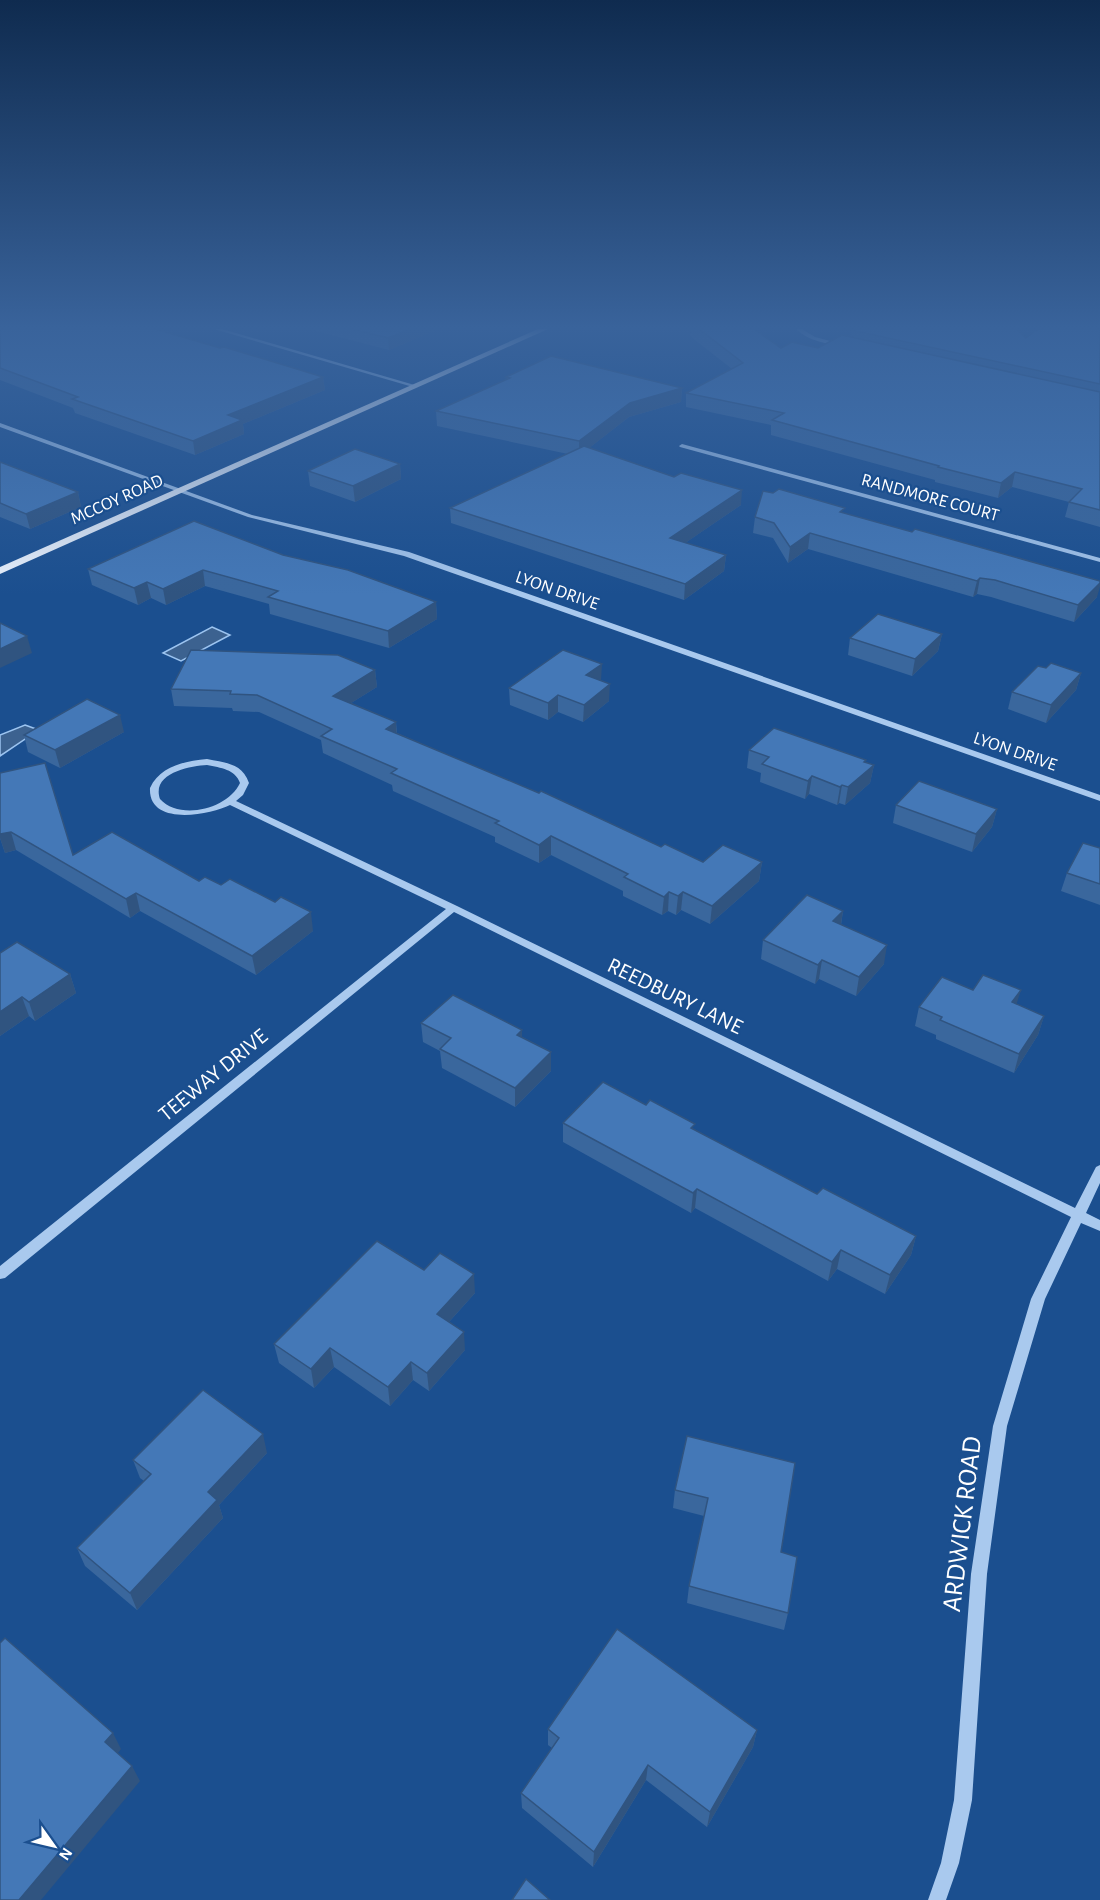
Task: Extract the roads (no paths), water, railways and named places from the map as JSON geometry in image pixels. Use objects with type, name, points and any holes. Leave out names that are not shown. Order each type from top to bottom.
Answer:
[{"type":"main road","name":"MCCOY ROAD","points":[[0,571],[343,418]]},
{"type":"street","name":"LYON DRIVE","points":[[0,425],[282,525],[406,554],[1100,798]]},
{"type":"street","name":"RANDMORE COURT","points":[[682,446],[1100,560]]},
{"type":"street","points":[[199,763],[221,763],[241,773],[245,781],[244,789],[232,802],[217,809],[188,814],[163,807],[155,801],[153,792],[156,783],[176,768],[199,763]]},
{"type":"street","name":"REEDBURY LANE","points":[[232,802],[453,908],[1100,1227]]},
{"type":"street","name":"TEEWAY DRIVE","points":[[0,1274],[453,908]]},
{"type":"street","name":"ARDWICK ROAD","points":[[937,1900],[951,1863],[963,1800],[979,1574],[1000,1426],[1038,1299],[1100,1170]]},
{"type":"water","points":[[212,627],[230,635],[181,661],[163,653]]},
{"type":"water","points":[[25,725],[36,729],[34,733],[0,756],[0,735]]}]
